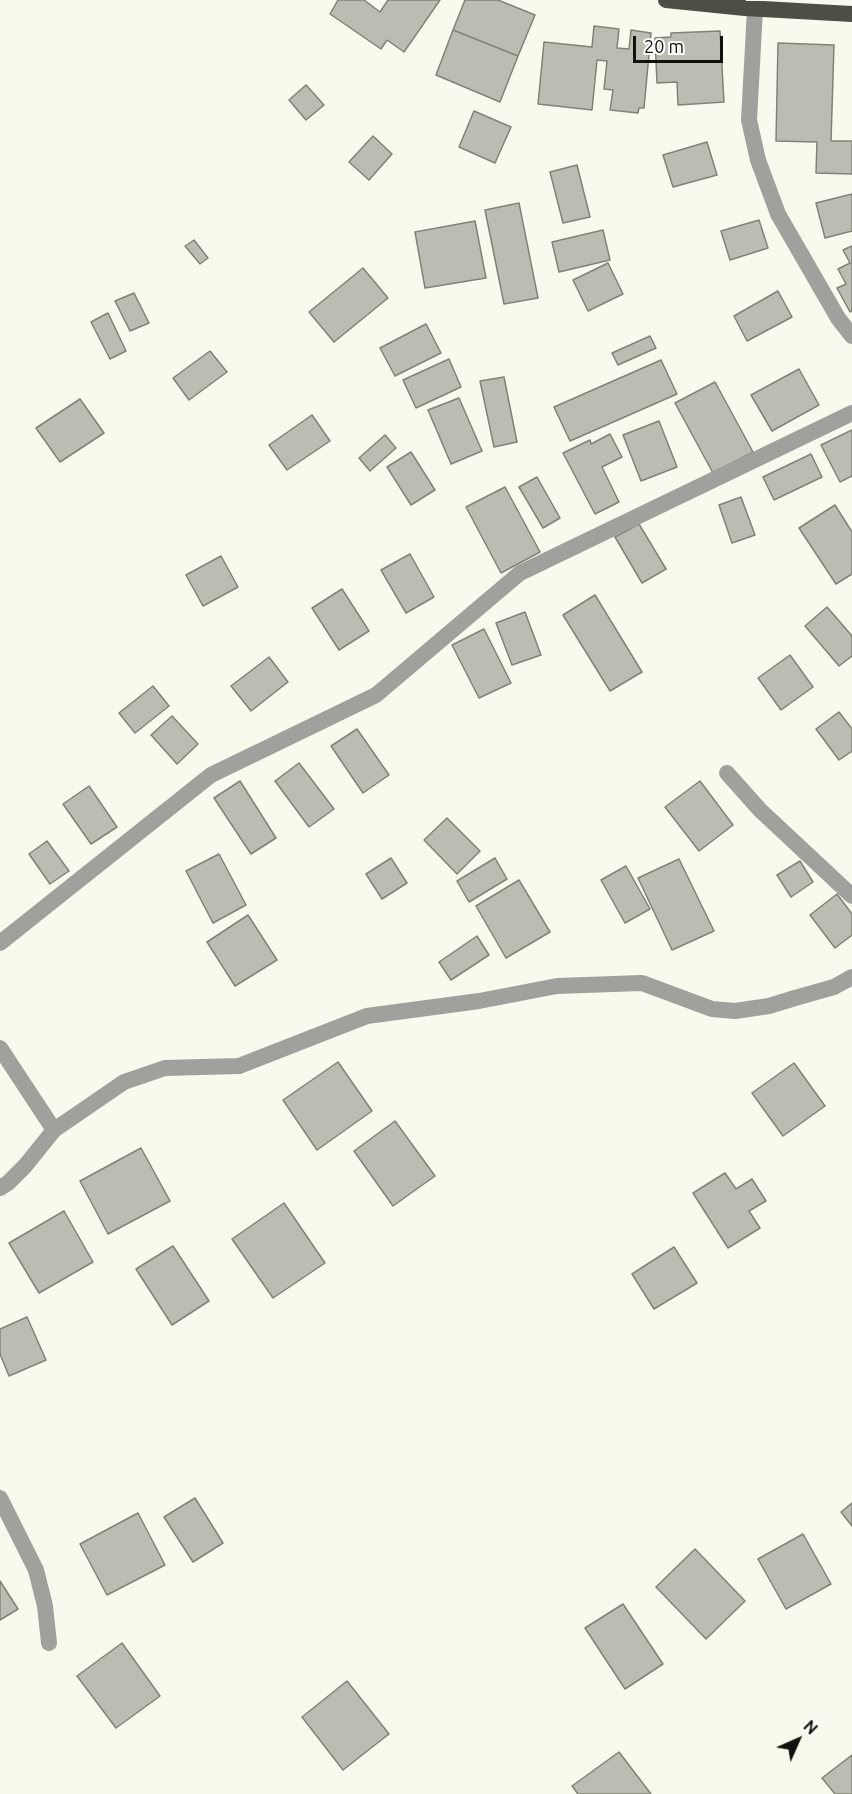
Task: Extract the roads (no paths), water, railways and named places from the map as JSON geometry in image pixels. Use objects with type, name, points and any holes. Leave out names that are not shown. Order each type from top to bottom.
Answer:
[{"type":"highway","points":[[666,0],[852,14]]},
{"type":"street","points":[[748,6],[749,120],[758,160],[778,214],[838,318],[852,336]]},
{"type":"street","points":[[0,943],[211,775],[376,695],[520,573],[852,413]]},
{"type":"street","points":[[727,773],[760,810],[852,896]]},
{"type":"street","points":[[0,1188],[25,1166],[54,1130],[124,1082],[165,1068],[239,1066],[367,1016],[479,1001],[557,986],[642,983],[712,1009],[735,1011],[769,1006],[834,987],[852,977]]},
{"type":"street","points":[[0,1048],[54,1130]]},
{"type":"street","points":[[0,1498],[36,1570],[45,1606],[48,1643]]}]
